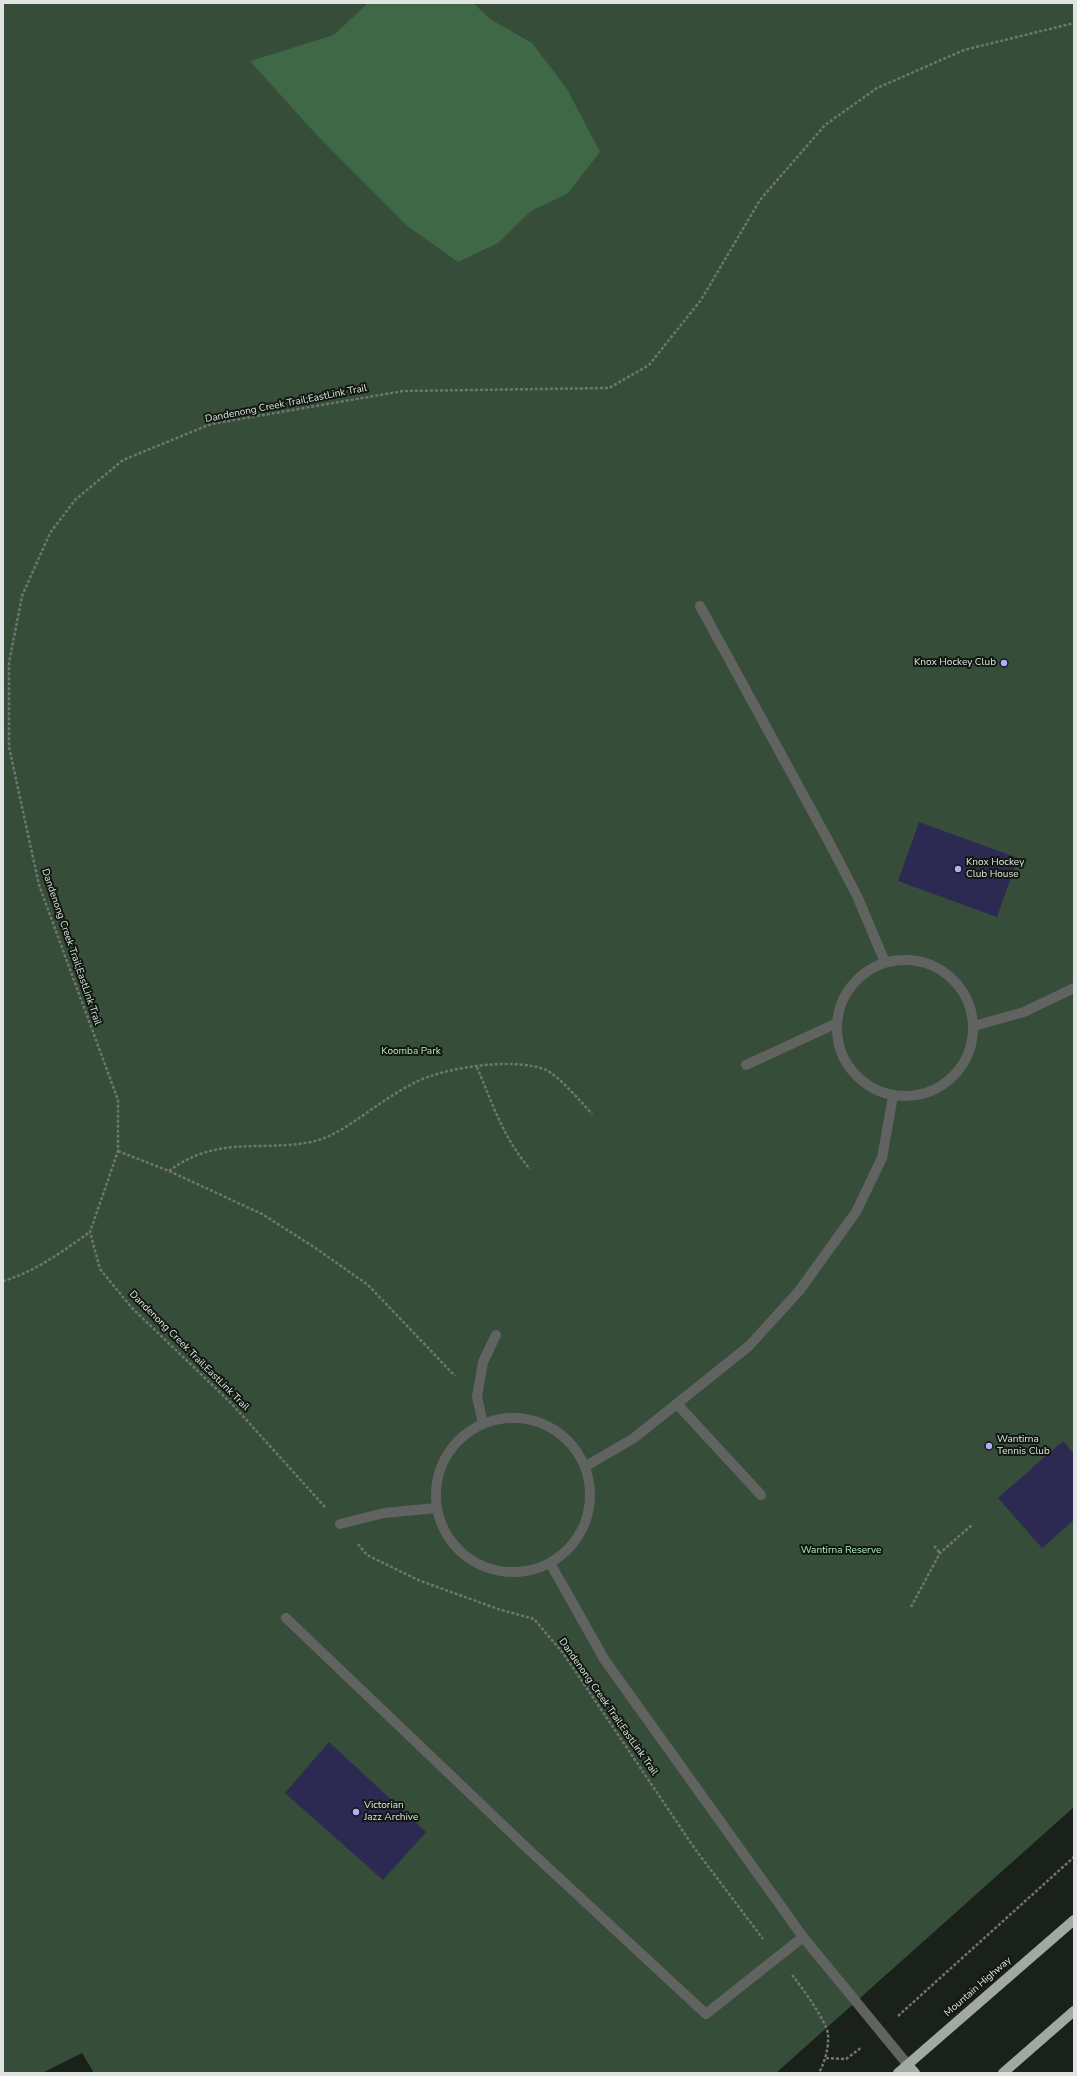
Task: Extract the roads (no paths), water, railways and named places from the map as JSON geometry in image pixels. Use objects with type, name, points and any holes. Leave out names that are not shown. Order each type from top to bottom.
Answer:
[{"type":"main road","name":"Mountain Highway","points":[[898,2073],[1074,1920]]},
{"type":"main road","points":[[1003,2073],[1074,2011]]},
{"type":"main road","points":[[908,2065],[915,2073]]},
{"type":"lane","points":[[700,606],[829,842],[857,896],[885,962]]},
{"type":"lane","points":[[909,960],[933,965],[953,978],[967,997],[974,1026],[970,1049],[959,1070],[942,1086],[919,1095],[893,1096],[871,1087],[852,1072],[840,1052],[837,1023],[843,1000],[856,980],[885,962],[909,960]]},
{"type":"lane","points":[[974,1026],[1024,1012],[1074,988]]},
{"type":"lane","points":[[746,1065],[837,1023]]},
{"type":"lane","points":[[586,1466],[634,1438],[749,1346],[799,1291],[856,1212],[882,1158],[893,1096]]},
{"type":"lane","points":[[483,1423],[477,1398],[483,1362],[496,1335]]},
{"type":"lane","points":[[677,1404],[761,1495]]},
{"type":"lane","points":[[509,1417],[536,1420],[560,1432],[579,1452],[586,1466],[591,1493],[587,1519],[574,1543],[550,1563],[524,1572],[497,1571],[472,1561],[452,1542],[436,1508],[436,1480],[446,1455],[464,1435],[483,1423],[509,1417]]},
{"type":"lane","points":[[340,1524],[384,1513],[436,1508]]},
{"type":"lane","points":[[550,1563],[604,1660],[803,1938],[882,2031],[908,2065]]},
{"type":"lane","points":[[286,1618],[534,1854],[706,2014],[803,1938]]},
{"type":"place","name":"Knox Hockey Club","points":[[1004,663]]},
{"type":"place","name":"Knox Hockey Club House","points":[[958,869]]},
{"type":"place","name":"Wantirna Tennis Club","points":[[989,1446]]},
{"type":"place","name":"Victorian Jazz Archive","points":[[356,1812]]},
{"type":"park label","name":"Koomba Park","points":[[411,1052]]},
{"type":"park label","name":"Wantirna Reserve","points":[[841,1551]]}]
